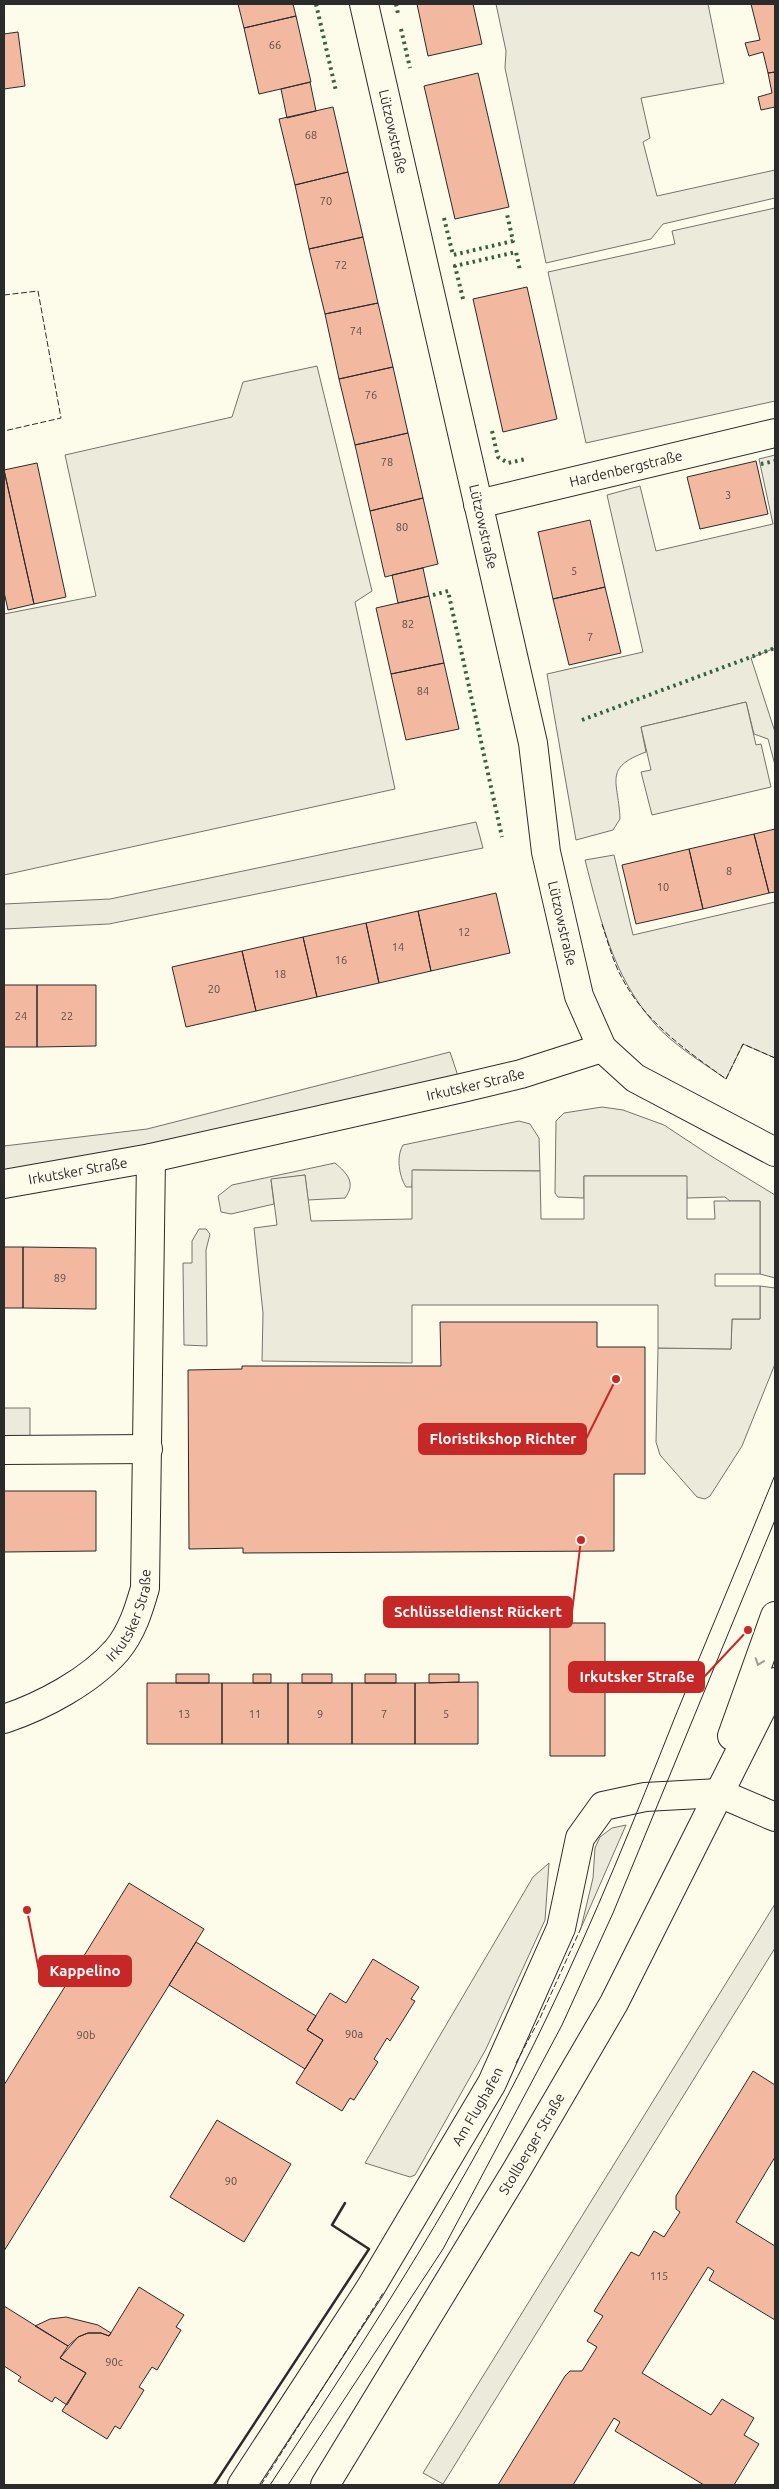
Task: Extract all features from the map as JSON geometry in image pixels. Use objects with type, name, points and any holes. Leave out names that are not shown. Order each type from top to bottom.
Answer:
[{"type":"street","name":"Lützowstraße","points":[[364,4],[533,743],[546,852],[576,987],[602,1048]]},
{"type":"street","name":"Hardenbergstraße","points":[[478,504],[775,432]]},
{"type":"street","points":[[602,1048],[635,1078],[775,1152]]},
{"type":"street","name":"Irkutsker Straße","points":[[4,1184],[151,1158],[521,1074],[602,1048]]},
{"type":"street","name":"Irkutsker Straße","points":[[4,1718],[42,1704],[88,1675],[116,1650],[136,1619],[145,1588],[151,1158]]},
{"type":"street","points":[[4,1450],[148,1448]]},
{"type":"street","name":"Stollberger Straße","points":[[719,1793],[731,1738],[775,1616]]},
{"type":"street","name":"Stollberger Straße","points":[[325,2485],[516,2172],[614,2003],[775,1682]]},
{"type":"street","points":[[719,1793],[775,1817]]},
{"type":"street","name":"Am Flughafen","points":[[242,2485],[371,2287],[492,2083],[561,1928],[580,1838],[603,1806],[645,1798],[719,1793]]},
{"type":"shaded area","points":[[496,4],[708,4],[724,83],[641,98],[650,138],[643,142],[657,196],[775,170],[775,198],[663,224],[651,239],[546,263],[505,68],[506,51]]},
{"type":"shaded area","points":[[775,208],[775,401],[586,443],[548,272],[675,244],[672,231]]},
{"type":"shaded area","points":[[317,366],[372,591],[355,602],[395,789],[4,875],[4,614],[96,596],[65,455],[232,417],[243,382]]},
{"type":"shaded area","points":[[775,455],[775,648],[751,658],[775,732],[775,765],[768,739],[754,734],[746,702],[641,727],[646,752],[623,764],[618,770],[616,778],[620,819],[613,830],[576,840],[547,674],[643,652],[607,495],[640,486],[656,551],[773,524],[759,459]]},
{"type":"shaded area","points":[[746,702],[756,745],[761,744],[771,787],[652,815],[641,772],[651,770],[641,727]]},
{"type":"shaded area","points":[[476,822],[483,848],[109,924],[4,929],[4,904],[110,899]]},
{"type":"shaded area","points":[[614,855],[633,935],[775,902],[775,1058],[743,1044],[726,1079],[679,1046],[654,1023],[628,985],[618,966],[603,925],[585,860]]},
{"type":"shaded area","points":[[450,1052],[462,1088],[4,1184],[4,1146],[147,1129]]},
{"type":"shaded area","points":[[602,1107],[623,1110],[664,1125],[775,1195],[775,1278],[760,1274],[760,1201],[730,1201],[725,1197],[687,1198],[686,1176],[584,1176],[584,1198],[558,1197],[555,1193],[556,1121],[564,1113]]},
{"type":"shaded area","points":[[519,1121],[530,1124],[539,1138],[540,1171],[413,1170],[412,1187],[406,1187],[399,1166],[403,1145]]},
{"type":"shaded area","points":[[335,1163],[344,1171],[349,1179],[350,1188],[345,1198],[308,1200],[305,1175],[271,1180],[274,1204],[231,1214],[221,1212],[218,1196],[232,1185]]},
{"type":"shaded area","points":[[412,1170],[540,1171],[541,1219],[584,1219],[584,1176],[687,1176],[687,1219],[715,1219],[714,1201],[760,1201],[760,1274],[715,1274],[715,1286],[760,1286],[760,1319],[732,1319],[731,1349],[658,1348],[658,1305],[412,1305],[412,1363],[262,1361],[263,1313],[254,1228],[277,1225],[271,1179],[305,1175],[311,1221],[412,1219]]},
{"type":"shaded area","points":[[199,1229],[206,1229],[210,1234],[206,1250],[207,1346],[184,1345],[183,1263],[192,1263],[192,1241]]},
{"type":"shaded area","points":[[760,1286],[775,1288],[775,1364],[742,1446],[710,1496],[705,1499],[697,1497],[660,1455],[656,1442],[658,1348],[731,1349],[732,1319],[760,1319]]},
{"type":"shaded area","points":[[4,1408],[30,1408],[30,1449],[4,1450]]},
{"type":"shaded area","points":[[626,1825],[581,1928],[593,1878],[595,1848],[600,1837],[612,1828]]},
{"type":"shaded area","points":[[549,1863],[545,1920],[486,2049],[415,2175],[410,2177],[365,2163],[533,1877]]},
{"type":"shaded area","points":[[775,1904],[775,1948],[443,2484],[423,2473]]},
{"type":"building","points":[[238,4],[293,4],[296,16],[244,28]]},
{"type":"building","points":[[417,4],[473,4],[482,44],[428,56]]},
{"type":"building","points":[[751,4],[775,4],[775,72],[768,73],[763,52],[749,56],[745,43],[760,40]]},
{"type":"building","points":[[296,16],[311,82],[259,94],[244,28]]},
{"type":"building","points":[[18,32],[25,86],[4,89],[4,34]]},
{"type":"building","points":[[775,72],[775,107],[761,110],[758,97],[772,93],[768,73]]},
{"type":"building","points":[[478,73],[509,207],[455,219],[424,86]]},
{"type":"building","points":[[310,82],[316,111],[287,118],[281,89]]},
{"type":"building","points":[[333,107],[348,172],[295,185],[279,119]]},
{"type":"building","points":[[348,172],[363,237],[309,249],[295,185]]},
{"type":"building","points":[[363,237],[378,303],[325,314],[309,249]]},
{"type":"building","points":[[527,287],[557,419],[503,432],[473,299]]},
{"type":"building","points":[[378,303],[393,367],[339,379],[325,314]]},
{"type":"building","points":[[393,367],[408,433],[355,445],[339,379]]},
{"type":"building","points":[[408,433],[423,498],[370,511],[355,445]]},
{"type":"building","points":[[756,461],[768,514],[700,529],[687,477]]},
{"type":"building","points":[[37,463],[66,597],[34,604],[4,470]]},
{"type":"building","points":[[4,470],[34,604],[8,610],[4,592]]},
{"type":"building","points":[[423,498],[438,564],[385,577],[370,511]]},
{"type":"building","points":[[590,520],[605,587],[553,599],[538,532]]},
{"type":"building","points":[[423,568],[429,596],[398,603],[392,575]]},
{"type":"building","points":[[605,587],[621,653],[569,665],[553,599]]},
{"type":"building","points":[[429,596],[444,663],[391,674],[376,608]]},
{"type":"building","points":[[444,663],[459,729],[406,740],[391,674]]},
{"type":"building","points":[[775,829],[775,892],[769,893],[754,834]]},
{"type":"building","points":[[754,834],[769,893],[703,909],[689,849]]},
{"type":"building","points":[[689,849],[703,909],[636,924],[622,865]]},
{"type":"building","points":[[496,893],[510,953],[431,971],[418,911]]},
{"type":"building","points":[[418,911],[431,971],[379,983],[366,923]]},
{"type":"building","points":[[366,923],[379,983],[317,997],[303,937]]},
{"type":"building","points":[[303,937],[317,997],[256,1011],[242,951]]},
{"type":"building","points":[[242,951],[256,1011],[186,1027],[172,967]]},
{"type":"building","points":[[4,985],[37,985],[37,1047],[4,1047]]},
{"type":"building","points":[[37,985],[96,985],[96,1046],[37,1047]]},
{"type":"building","points":[[4,1247],[23,1247],[23,1308],[4,1308]]},
{"type":"building","points":[[23,1247],[96,1248],[96,1309],[23,1308]]},
{"type":"building","points":[[440,1322],[597,1322],[597,1347],[645,1347],[645,1474],[614,1474],[614,1551],[243,1553],[243,1548],[189,1549],[188,1370],[242,1369],[242,1366],[441,1366]]},
{"type":"building","points":[[4,1491],[96,1491],[96,1551],[4,1552]]},
{"type":"building","points":[[550,1623],[605,1623],[605,1756],[550,1756]]},
{"type":"building","points":[[176,1674],[209,1674],[209,1683],[176,1683]]},
{"type":"building","points":[[253,1674],[271,1674],[271,1683],[253,1683]]},
{"type":"building","points":[[302,1674],[332,1674],[332,1683],[302,1683]]},
{"type":"building","points":[[365,1674],[396,1674],[396,1683],[365,1683]]},
{"type":"building","points":[[429,1674],[459,1674],[459,1682],[429,1683]]},
{"type":"building","points":[[478,1682],[478,1744],[415,1744],[415,1683]]},
{"type":"building","points":[[147,1683],[222,1683],[222,1744],[147,1744]]},
{"type":"building","points":[[222,1683],[288,1683],[288,1744],[222,1744]]},
{"type":"building","points":[[288,1683],[352,1683],[352,1744],[288,1744]]},
{"type":"building","points":[[352,1683],[415,1683],[415,1744],[352,1744]]},
{"type":"building","points":[[129,1883],[204,1929],[4,2251],[4,2085]]},
{"type":"building","points":[[196,1942],[316,2016],[307,2030],[323,2040],[305,2069],[169,1985]]},
{"type":"building","points":[[373,1959],[419,1987],[411,1999],[415,2001],[390,2041],[387,2038],[374,2059],[378,2062],[354,2100],[350,2098],[342,2111],[296,2083],[323,2040],[307,2030],[330,1993],[346,2003]]},
{"type":"building","points":[[753,2071],[775,2085],[775,2157],[736,2222],[775,2246],[775,2320],[709,2280],[714,2271],[708,2267],[642,2373],[711,2415],[722,2399],[754,2418],[744,2435],[759,2444],[734,2485],[704,2485],[615,2431],[620,2422],[614,2418],[573,2485],[498,2485],[565,2376],[570,2371],[582,2371],[597,2347],[587,2341],[603,2316],[594,2311],[631,2252],[639,2256],[654,2231],[664,2237],[680,2212],[676,2209],[676,2196]]},
{"type":"building","points":[[217,2120],[291,2164],[244,2242],[170,2197]]},
{"type":"building","points":[[139,2287],[184,2315],[176,2327],[181,2330],[157,2370],[152,2367],[139,2387],[144,2390],[120,2429],[115,2426],[107,2439],[62,2411],[86,2373],[60,2358],[78,2337],[88,2333],[101,2333],[109,2336]]},
{"type":"building","points":[[4,2306],[68,2346],[60,2358],[86,2373],[67,2405],[55,2397],[52,2402],[18,2381],[21,2377],[4,2366]]},
{"type":"building","points":[[66,2317],[98,2325],[111,2333],[109,2336],[101,2333],[88,2333],[78,2337],[68,2346],[35,2326],[50,2319]]},
{"type":"tram line","points":[[270,2485],[345,2371],[417,2255],[486,2137],[518,2076],[598,1905],[775,1475]]},
{"type":"tram line","points":[[288,2485],[443,2249],[562,2025],[613,1913],[775,1520]]},
{"type":"hedge","points":[[316,4],[336,91]]},
{"type":"hedge","points":[[396,4],[398,14]]},
{"type":"hedge","points":[[401,29],[410,68]]},
{"type":"hedge","points":[[444,218],[453,255],[513,241],[507,214]]},
{"type":"hedge","points":[[463,299],[455,266],[516,252],[520,270]]},
{"type":"hedge","points":[[492,431],[498,457],[508,463],[526,459]]},
{"type":"hedge","points":[[761,464],[775,461]]},
{"type":"hedge","points":[[433,595],[448,591],[502,837]]},
{"type":"hedge","points":[[582,720],[775,648]]},
{"type":"fence","points":[[4,295],[38,291],[61,418],[4,431]]},
{"type":"fence","points":[[602,924],[616,965],[631,994],[655,1022],[697,1058],[726,1079],[743,1044],[775,1058]]},
{"type":"fence","points":[[516,2063],[540,2018],[581,1928]]},
{"type":"fence","points":[[261,2485],[383,2293]]},
{"type":"wall","points":[[214,2485],[369,2249],[332,2225],[345,2203]]},
{"type":"place","name":"Floristikshop Richter","points":[[616,1379]]},
{"type":"place","name":"Schlüsseldienst Rückert","points":[[581,1540]]},
{"type":"place","name":"Irkutsker Straße","points":[[748,1630]]},
{"type":"place","name":"Kappelino","points":[[27,1910]]}]
